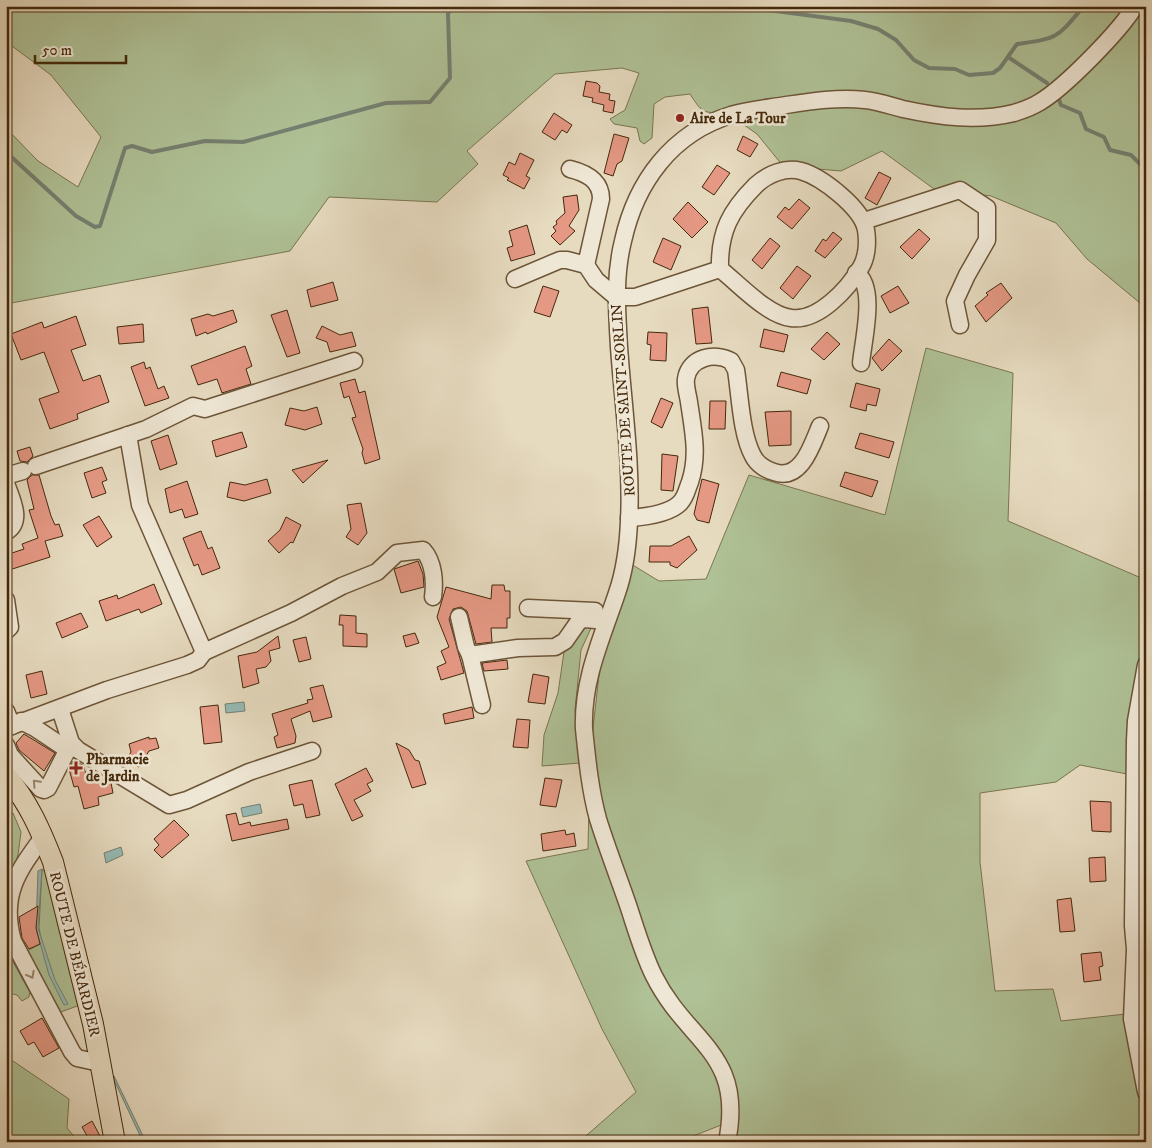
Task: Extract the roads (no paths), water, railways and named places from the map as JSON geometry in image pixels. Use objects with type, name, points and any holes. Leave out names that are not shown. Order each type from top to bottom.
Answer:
[{"type":"main road","name":"ROUTE DE BÉRARDIER","points":[[6,776],[26,803],[43,837],[65,904],[100,1063],[115,1142]]},
{"type":"street","name":"ROUTE DE SAINT-SORLIN","points":[[727,1142],[731,1105],[724,1072],[711,1051],[670,1004],[654,977],[598,817],[586,749],[584,715],[592,662],[618,591],[625,559],[629,518],[616,297],[623,238],[644,185],[662,159],[677,144],[701,127],[733,114],[820,100],[865,100],[926,114],[958,118],[987,117],[1012,113],[1043,101],[1061,86],[1108,38],[1135,6]]},
{"type":"street","points":[[570,169],[587,173],[601,190],[601,199],[586,265]]},
{"type":"street","points":[[801,171],[815,177],[847,201],[864,221],[866,232],[865,254],[856,274],[830,303],[815,315],[806,318],[790,318],[769,309],[720,269],[722,237],[726,225],[756,186],[778,172],[801,171]]},
{"type":"street","points":[[864,221],[960,190],[987,208],[987,240],[955,301],[960,324]]},
{"type":"street","points":[[515,279],[560,260],[567,260],[586,265],[596,280],[616,297],[634,297],[720,269]]},
{"type":"street","points":[[856,274],[862,277],[869,295],[861,363]]},
{"type":"street","points":[[629,518],[643,517],[674,507],[685,497],[693,472],[696,448],[686,378],[692,366],[698,361],[707,357],[717,356],[731,361],[736,370],[746,435],[753,457],[768,470],[780,474],[796,470],[809,451],[820,426]]},
{"type":"street","points":[[6,476],[146,429],[194,406],[205,409],[354,361]]},
{"type":"street","points":[[128,435],[140,505],[204,652]]},
{"type":"street","points":[[6,484],[16,517],[15,524],[6,532]]},
{"type":"street","points":[[11,722],[60,709],[106,690],[187,665],[198,660],[204,652],[342,586],[372,574],[397,553],[407,550],[423,550],[427,554],[435,583],[433,597]]},
{"type":"street","points":[[6,600],[10,627],[6,631]]},
{"type":"street","points":[[528,608],[608,617]]},
{"type":"street","points":[[459,617],[482,705]]},
{"type":"street","points":[[470,655],[518,648],[555,647],[565,641],[579,621],[608,617]]},
{"type":"street","points":[[1146,665],[1136,721],[1133,916],[1136,949],[1132,1020],[1146,1092]]},
{"type":"street","points":[[60,709],[70,743],[78,750],[169,805],[187,800],[249,772],[312,751]]},
{"type":"street","points":[[11,722],[35,728],[62,746],[70,743]]},
{"type":"street","points":[[6,745],[10,755],[44,790],[48,788],[70,743]]},
{"type":"street","points":[[43,837],[17,873],[8,915],[12,941],[77,1058],[100,1063]]},
{"type":"water","points":[[244,702],[245,711],[226,713],[225,704]]},
{"type":"water","points":[[260,804],[262,813],[243,817],[241,808]]},
{"type":"water","points":[[121,847],[123,855],[106,863],[104,853]]},
{"type":"water","points":[[42,869],[38,928],[55,980],[68,1004],[64,1005],[49,975],[36,928],[38,871]]},
{"type":"water","points":[[114,1076],[146,1142],[143,1142],[114,1080]]},
{"type":"waterway","points":[[6,152],[76,216],[95,227],[100,226],[125,148],[132,146],[152,152],[205,141],[243,142],[386,103],[430,102],[450,78],[448,14],[452,6]]},
{"type":"waterway","points":[[738,6],[851,21],[878,29],[896,40],[914,60],[929,68],[955,69],[969,75],[993,73],[1000,68],[1017,44],[1056,35],[1068,25],[1084,6]]},
{"type":"waterway","points":[[1008,57],[1047,83]]},
{"type":"waterway","points":[[1058,97],[1061,105],[1080,113],[1086,129],[1104,137],[1110,150],[1131,155],[1146,170]]},
{"type":"waterway","points":[[12,957],[32,993]]},
{"type":"place","name":"Aire de La Tour","points":[[680,118]]},
{"type":"place","name":"Pharmacie de Jardin","points":[[76,768]]}]
